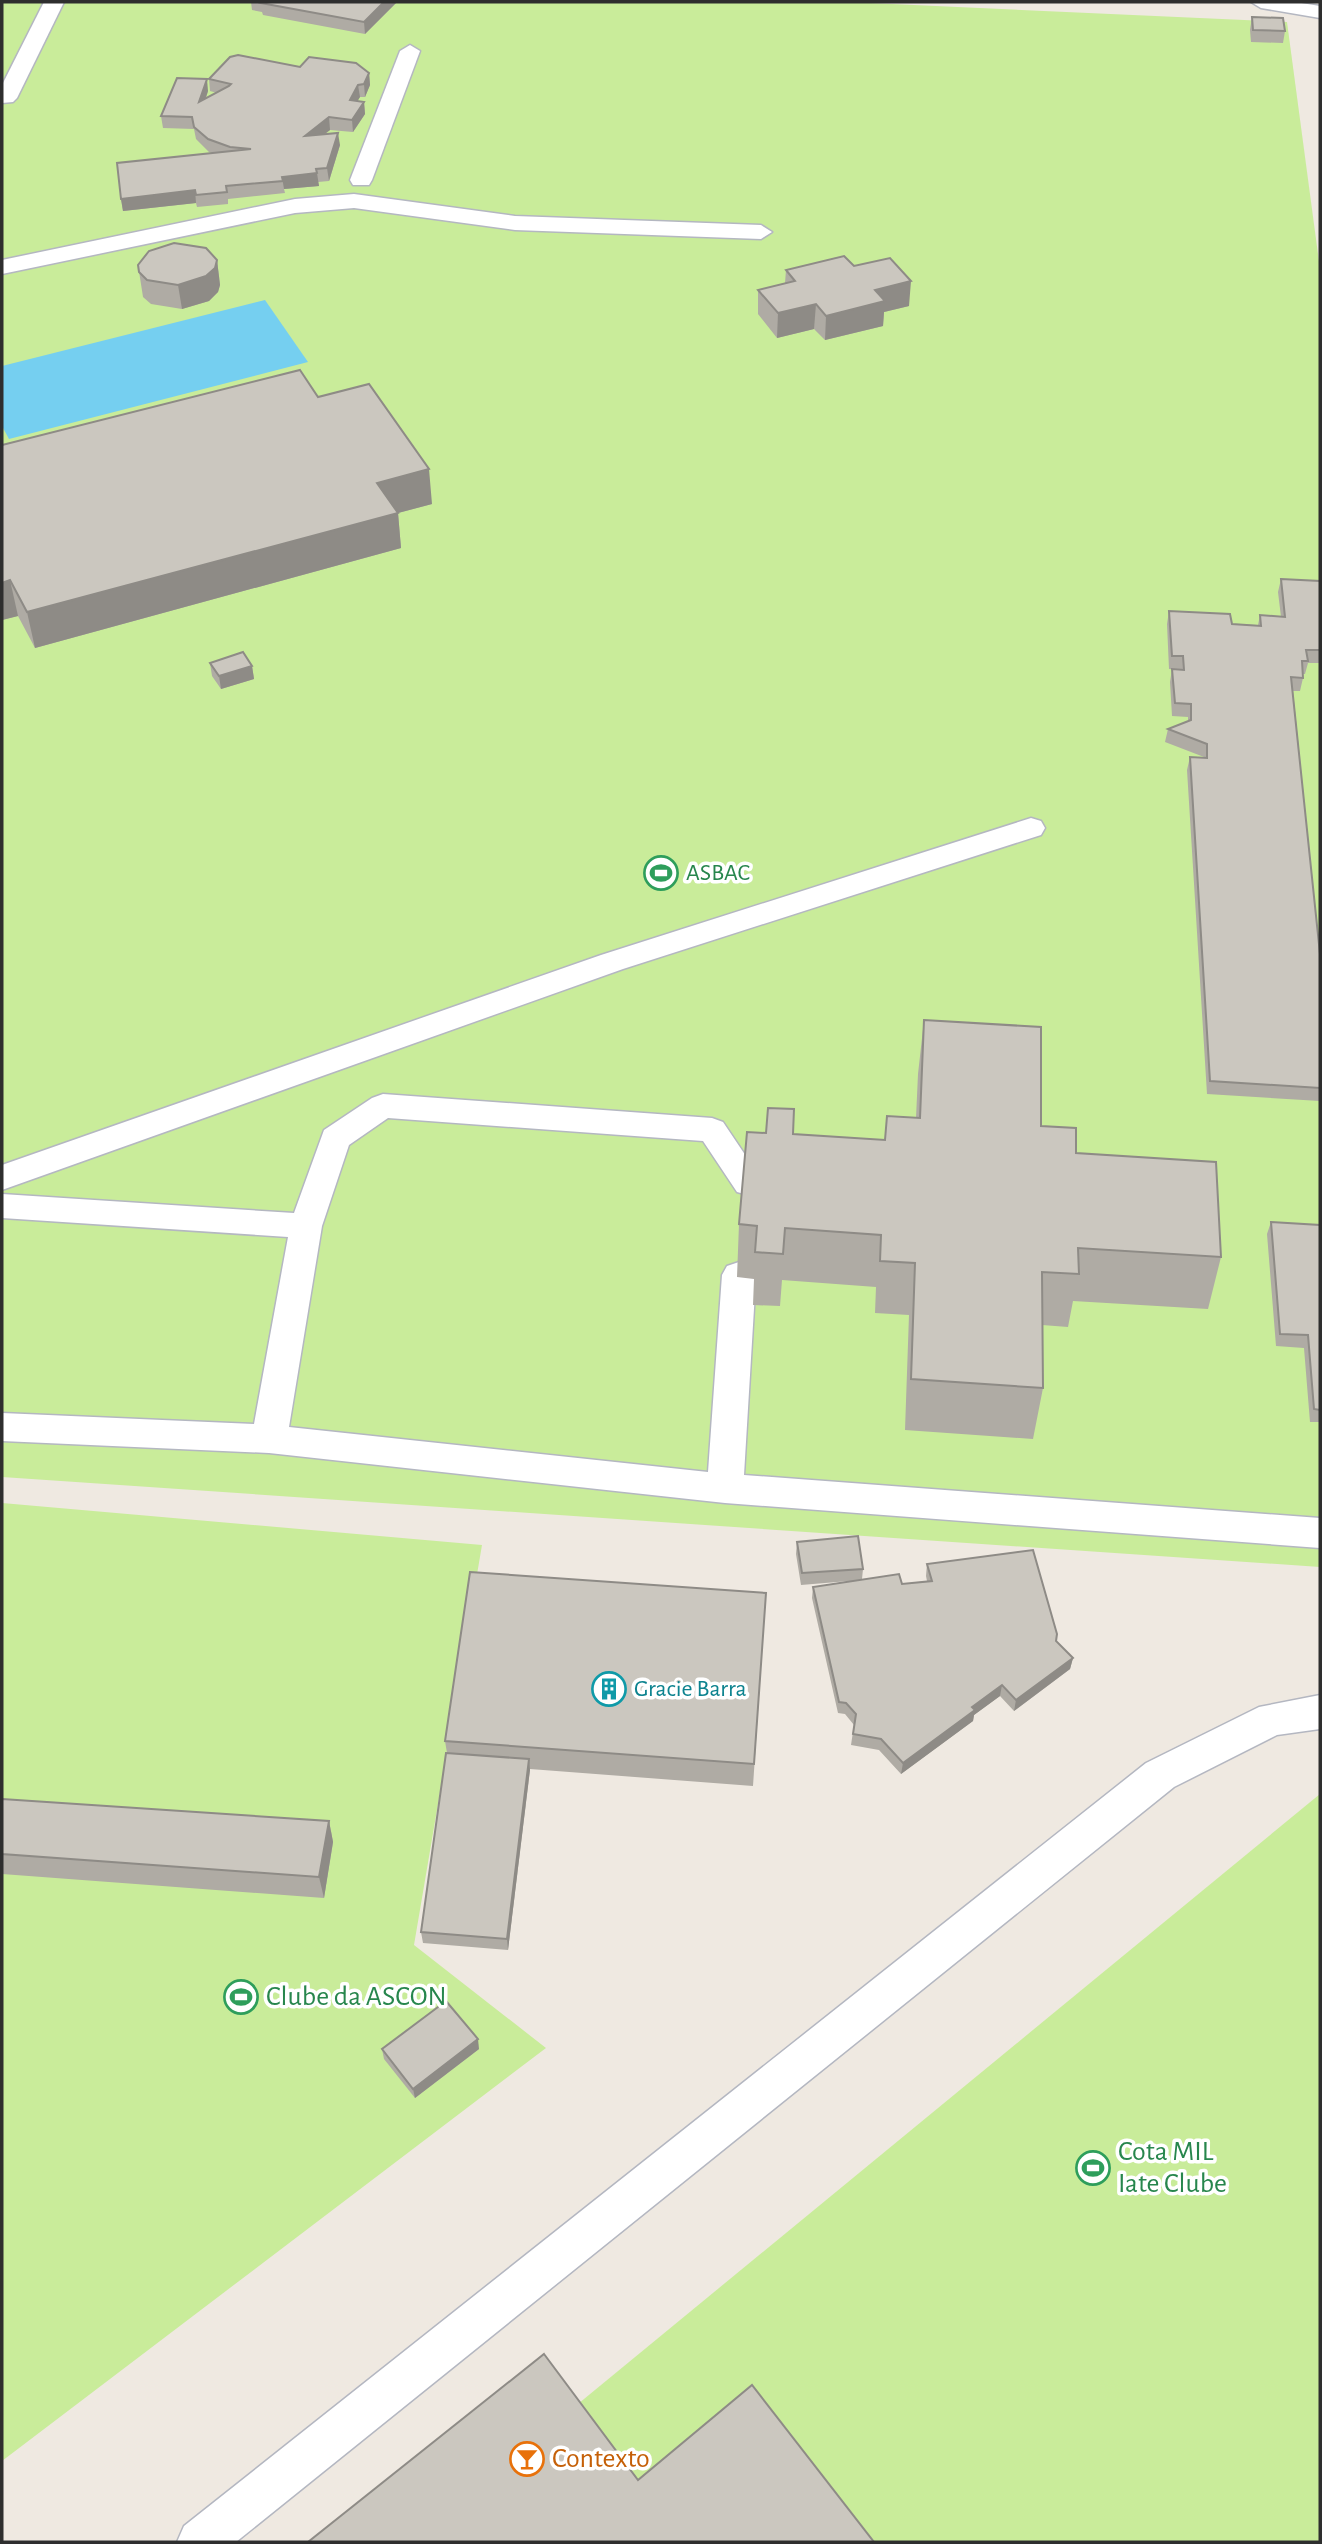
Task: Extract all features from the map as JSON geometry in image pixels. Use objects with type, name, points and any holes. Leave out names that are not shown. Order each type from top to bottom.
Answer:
[{"type":"lane","points":[[6,98],[54,2]]},
{"type":"lane","points":[[1261,2],[1320,12]]},
{"type":"lane","points":[[361,180],[410,51]]},
{"type":"lane","points":[[2,267],[295,206],[354,201],[515,223],[761,232]]},
{"type":"lane","points":[[2,1178],[612,962],[1031,828]]},
{"type":"lane","points":[[270,1439],[306,1226],[335,1138],[383,1106],[712,1130],[748,1184]]},
{"type":"lane","points":[[2,1206],[306,1226]]},
{"type":"lane","points":[[725,1488],[739,1275]]},
{"type":"lane","points":[[2,1427],[270,1439],[725,1488],[1320,1533]]},
{"type":"lane","points":[[200,2542],[1160,1775],[1272,1718],[1320,1712]]},
{"type":"green space","name":"ASBAC","points":[[2,2],[848,2],[1287,22],[1320,269],[1320,1567],[2,1477]]},
{"type":"green space","name":"Clube da ASCON","points":[[2,1503],[482,1545],[414,1945],[546,2048],[2,2461]]},
{"type":"green space","name":"Cota MIL Iate Clube","points":[[1320,1794],[1320,2542],[410,2542]]},
{"type":"water","points":[[265,300],[308,362],[9,439],[2,426],[2,366]]},
{"type":"building","points":[[384,2],[364,22],[261,3]]},
{"type":"building","points":[[1252,17],[1283,18],[1285,31],[1253,30]]},
{"type":"building","points":[[238,55],[300,67],[309,57],[356,63],[369,73],[364,84],[358,85],[350,100],[364,102],[352,120],[329,117],[305,136],[338,133],[327,168],[316,169],[317,173],[282,177],[283,181],[226,186],[227,192],[196,195],[195,190],[121,199],[117,163],[251,149],[230,147],[208,139],[194,127],[192,117],[161,116],[177,78],[207,79],[199,102],[231,84],[209,79],[230,57]]},
{"type":"building","points":[[174,243],[206,248],[217,260],[215,268],[206,276],[178,285],[147,280],[139,272],[138,265],[149,251]]},
{"type":"building","points":[[844,256],[854,266],[890,258],[911,281],[875,290],[885,301],[826,316],[816,304],[778,313],[758,290],[795,281],[786,270]]},
{"type":"building","points":[[300,370],[318,397],[369,384],[429,469],[377,483],[398,513],[27,612],[10,580],[2,583],[2,445]]},
{"type":"building","points":[[1281,579],[1320,581],[1320,650],[1306,650],[1308,661],[1302,661],[1303,678],[1291,677],[1320,954],[1320,1088],[1210,1081],[1190,757],[1207,758],[1207,744],[1168,729],[1191,720],[1191,704],[1175,703],[1172,669],[1184,670],[1183,656],[1172,656],[1169,611],[1230,614],[1232,624],[1261,626],[1260,615],[1285,617]]},
{"type":"building","points":[[243,652],[252,666],[219,676],[210,663]]},
{"type":"building","points":[[924,1020],[1041,1027],[1041,1126],[1076,1128],[1076,1153],[1216,1162],[1221,1257],[1078,1248],[1079,1274],[1042,1272],[1043,1388],[911,1379],[915,1263],[880,1261],[881,1235],[785,1228],[783,1254],[755,1252],[757,1226],[739,1224],[747,1132],[766,1133],[768,1108],[794,1109],[793,1134],[885,1140],[887,1116],[920,1118]]},
{"type":"building","points":[[1271,1222],[1320,1225],[1320,1410],[1314,1409],[1308,1335],[1280,1334]]},
{"type":"building","points":[[858,1536],[863,1569],[802,1573],[797,1542]]},
{"type":"building","points":[[1033,1550],[1057,1634],[1056,1641],[1073,1658],[1016,1700],[1002,1685],[972,1707],[975,1710],[903,1763],[881,1739],[853,1734],[856,1714],[846,1703],[839,1702],[813,1587],[899,1574],[902,1584],[932,1581],[927,1564]]},
{"type":"building","name":"Gracie Barra","points":[[470,1572],[766,1593],[754,1764],[445,1741]]},
{"type":"building","points":[[446,1753],[529,1759],[507,1939],[421,1932]]},
{"type":"building","points":[[2,1799],[329,1821],[319,1877],[2,1854]]},
{"type":"building","points":[[446,2001],[478,2039],[413,2089],[382,2049]]},
{"type":"building","name":"Contexto","points":[[544,2354],[638,2480],[752,2385],[874,2542],[308,2542]]},
{"type":"place","name":"ASBAC","points":[[661,873]]},
{"type":"place","name":"Gracie Barra","points":[[609,1689]]},
{"type":"place","name":"Clube da ASCON","points":[[241,1997]]},
{"type":"place","name":"Cota MIL Iate Clube","points":[[1093,2168]]},
{"type":"place","name":"Contexto","points":[[527,2459]]}]
